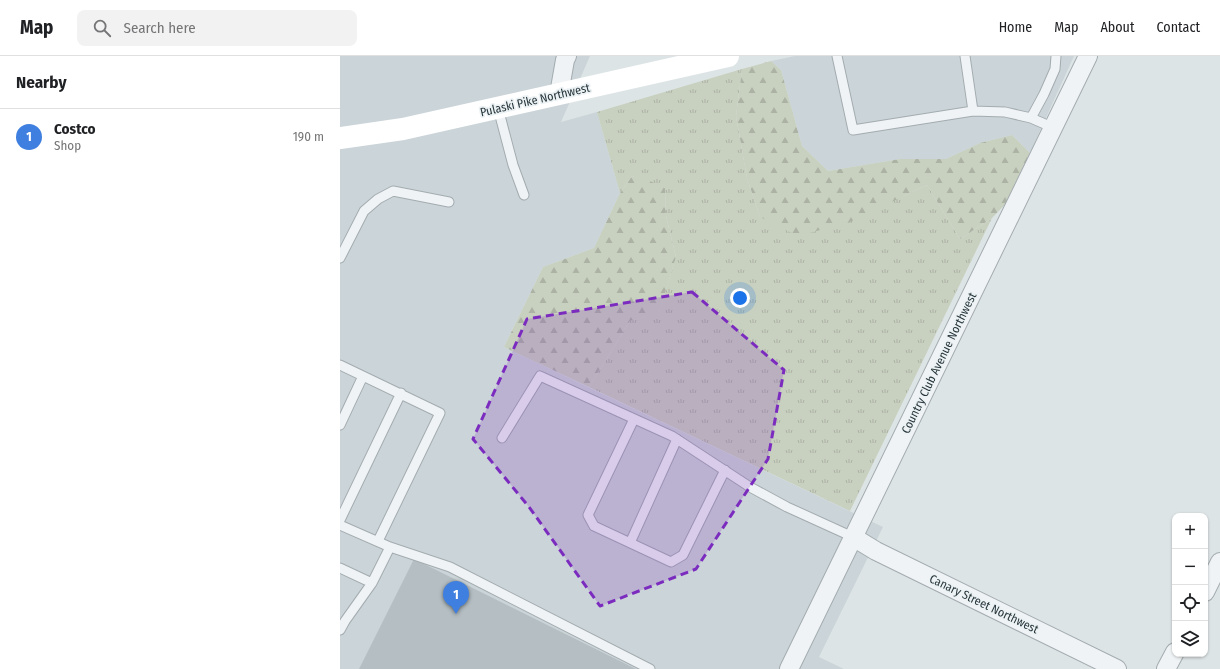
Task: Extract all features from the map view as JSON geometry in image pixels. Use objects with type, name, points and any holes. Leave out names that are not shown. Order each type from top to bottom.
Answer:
[{"type":"main road","name":"Pulaski Pike Northwest","points":[[348,140],[404,129],[728,56]]},
{"type":"street","points":[[559,94],[567,56]]},
{"type":"street","name":"Country Club Avenue Northwest","points":[[788,669],[1054,128],[1083,61]]},
{"type":"street","name":"Canary Street Northwest","points":[[853,537],[876,551],[1116,669]]},
{"type":"street","points":[[1208,586],[1220,562]]},
{"type":"street","points":[[1166,669],[1172,657]]},
{"type":"lane","points":[[837,56],[853,130],[973,111],[1005,112],[1031,118],[1054,128]]},
{"type":"lane","points":[[965,56],[973,111]]},
{"type":"lane","points":[[1031,118],[1055,69],[1056,56]]},
{"type":"lane","points":[[498,108],[513,165],[524,195]]},
{"type":"lane","points":[[340,258],[364,211],[378,199],[394,191],[449,202]]},
{"type":"lane","points":[[340,365],[440,413],[378,541]]},
{"type":"lane","points":[[340,425],[363,376]]},
{"type":"lane","points":[[502,438],[540,376],[678,439],[750,487],[787,507],[853,537]]},
{"type":"lane","points":[[340,520],[401,393]]},
{"type":"lane","points":[[634,419],[588,515],[594,526],[671,562],[683,555],[725,470]]},
{"type":"lane","points":[[630,543],[678,439]]},
{"type":"lane","points":[[340,525],[390,546],[450,567],[650,669]]},
{"type":"lane","points":[[340,630],[342,619],[372,583],[390,546]]},
{"type":"lane","points":[[340,568],[372,583]]},
{"type":"highlighted area","points":[[692,292],[784,370],[768,459],[696,569],[600,606],[529,507],[473,439],[527,319]]},
{"type":"shaded area","points":[[340,56],[590,56],[561,122],[597,112],[620,193],[594,248],[543,267],[504,347],[883,527],[819,657],[844,669],[340,669]]},
{"type":"shaded area","points":[[795,56],[1074,56],[1030,153],[1012,135],[980,143],[946,159],[900,159],[828,171],[802,146],[781,70],[771,61]]},
{"type":"green space","points":[[771,61],[781,70],[802,146],[828,171],[900,159],[946,159],[980,143],[1012,135],[1030,153],[1023,186],[992,218],[960,239],[927,185],[850,222],[798,236],[760,217],[747,178],[736,116],[742,69]]},
{"type":"green space","points":[[742,69],[736,116],[747,178],[760,217],[904,196],[927,185],[960,239],[992,218],[850,511],[589,387],[630,321],[659,312],[676,257],[666,216],[665,188],[632,176],[620,193],[597,112]]},
{"type":"green space","points":[[632,176],[650,181],[665,188],[666,216],[676,257],[659,313],[630,321],[589,387],[504,347],[543,267],[594,248],[620,193]]},
{"type":"building","points":[[414,559],[636,669],[359,669]]},
{"type":"place","name":"Costco","points":[[456,614]]}]
